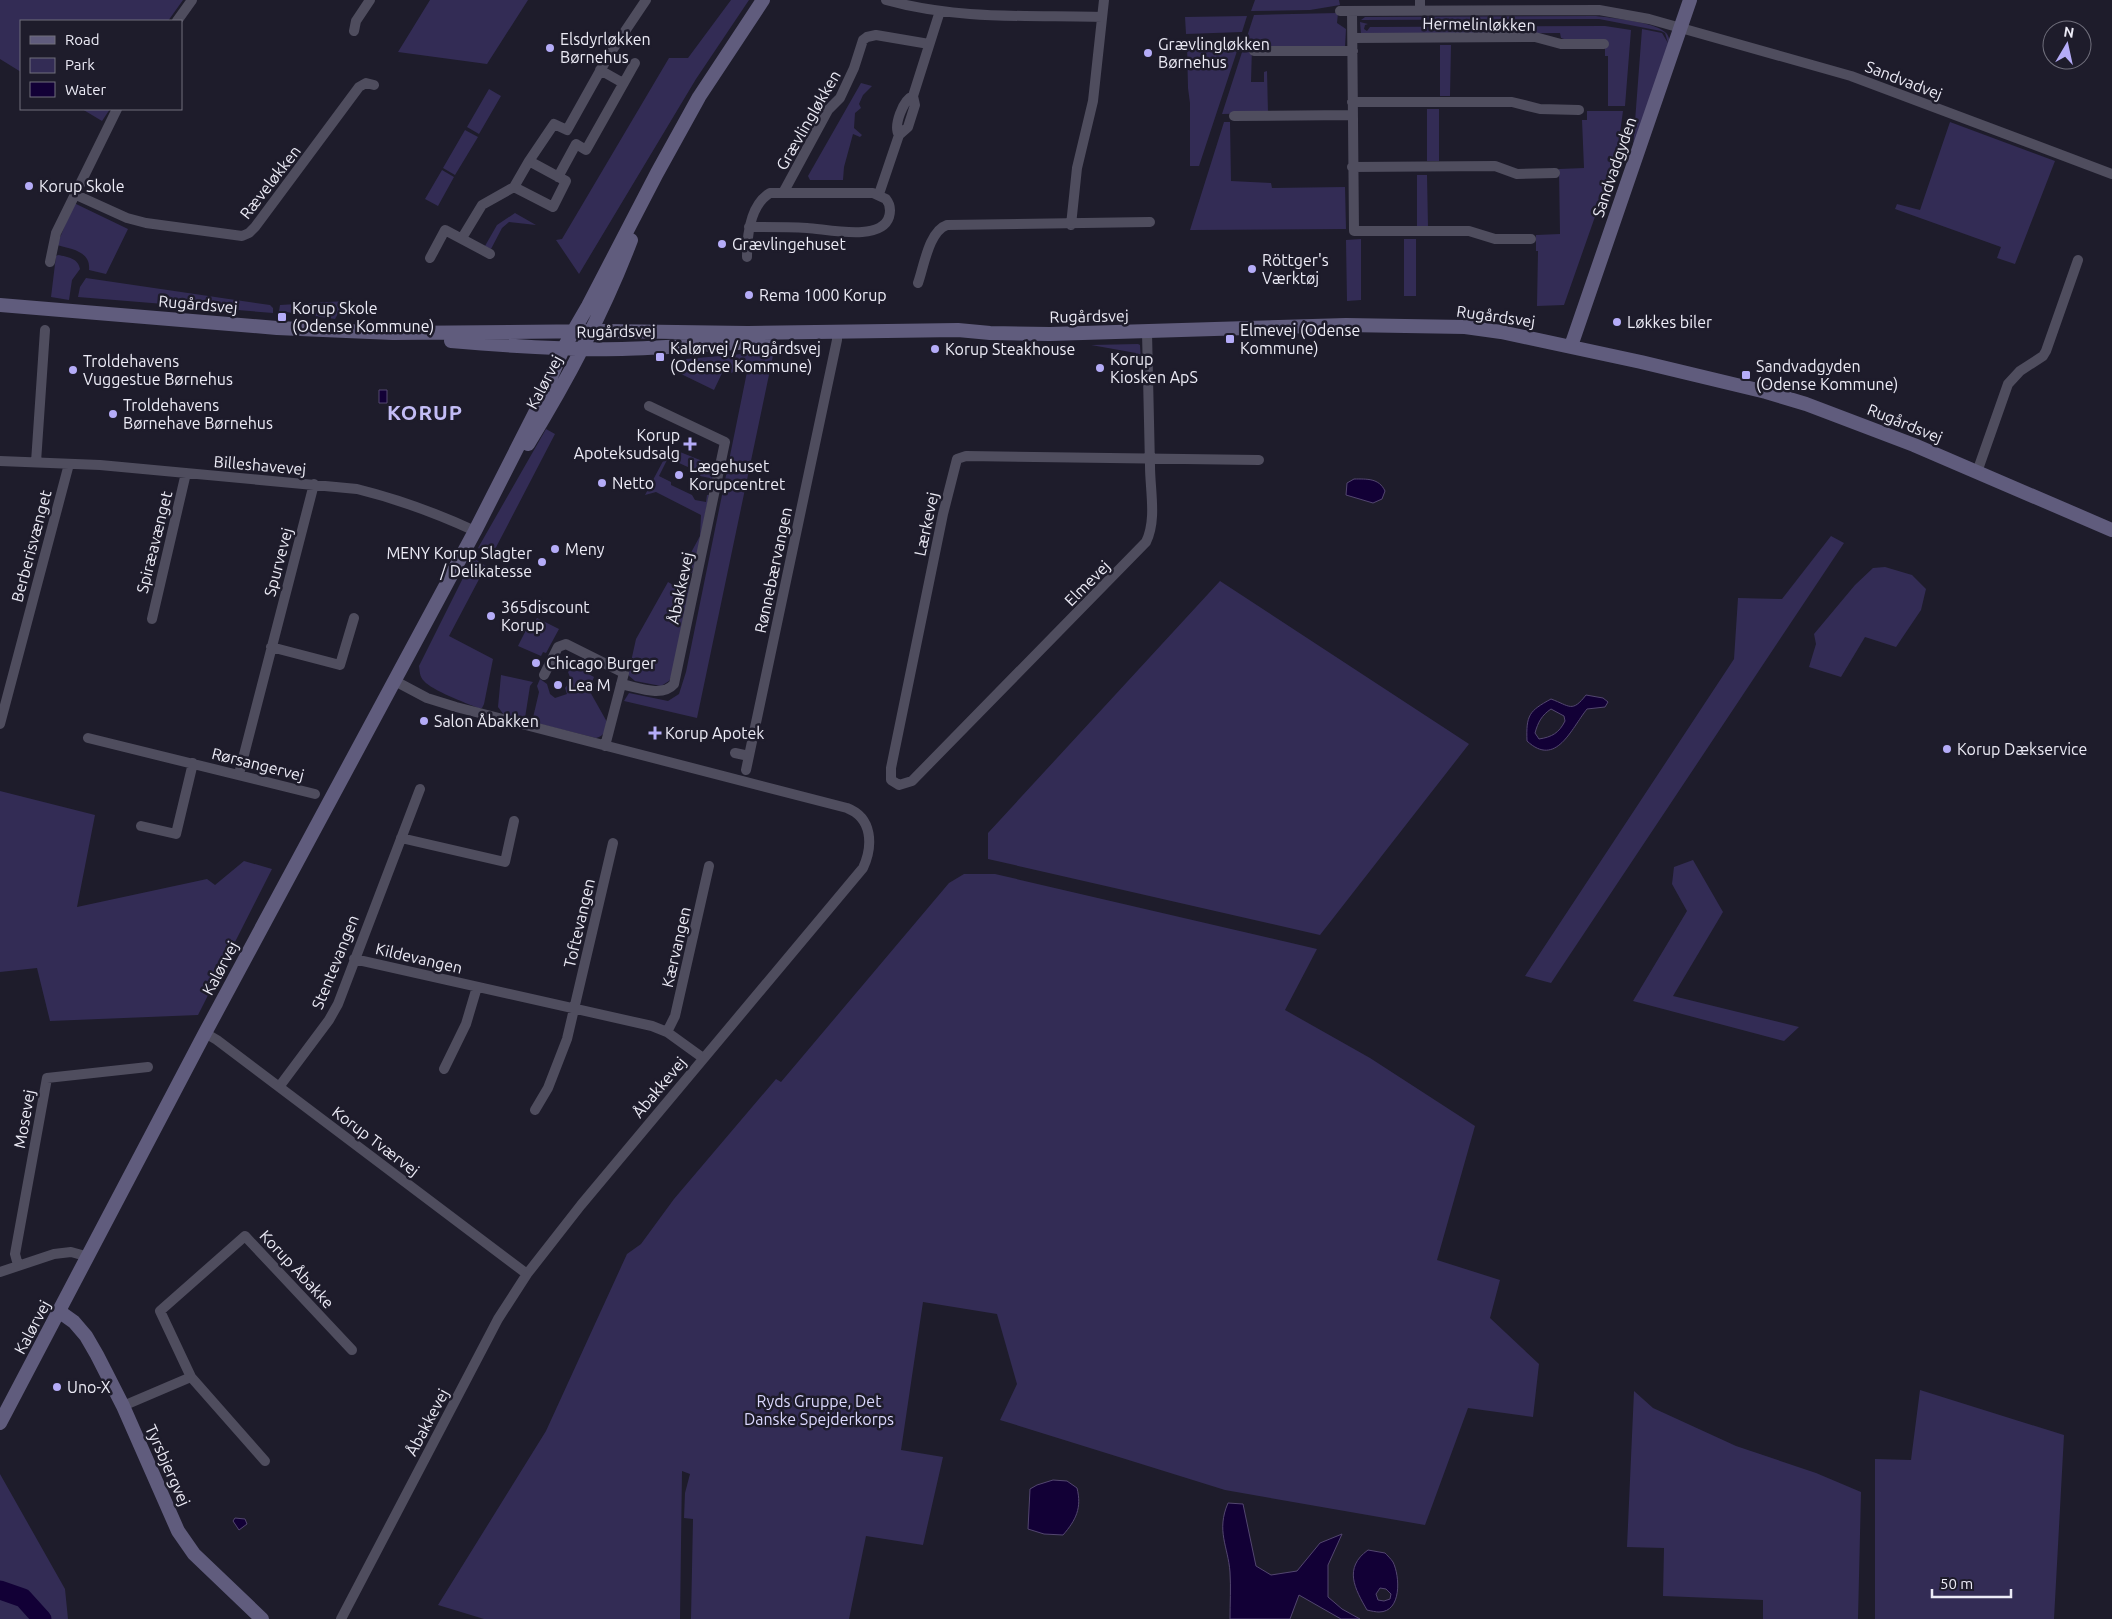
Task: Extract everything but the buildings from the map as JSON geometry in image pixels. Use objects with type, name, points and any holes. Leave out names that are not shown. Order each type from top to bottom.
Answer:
[{"type":"main road","name":"Kalørvej","points":[[0,1423],[89,1257],[205,1033],[475,531],[539,405],[568,340],[651,185],[699,97],[763,0]]},
{"type":"main road","name":"Sandvadgyden","points":[[1571,346],[1690,0]]},
{"type":"main road","name":"Kalørvej","points":[[475,531],[547,414],[604,305],[619,272],[651,185]]},
{"type":"main road","name":"Rugårdsvej","points":[[0,305],[277,328],[586,340],[671,348],[836,336],[958,330],[990,333],[1147,332],[1346,326],[1438,326],[1500,332],[1571,346],[1731,383],[1806,404],[1860,423],[2112,530]]},
{"type":"main road","points":[[604,305],[605,315],[609,320],[675,332]]},
{"type":"main road","name":"Rugårdsvej","points":[[393,333],[443,340],[586,340],[675,332],[836,336]]},
{"type":"main road","points":[[586,340],[695,339],[721,336],[727,333]]},
{"type":"main road","name":"Tyrsbjergvej","points":[[60,1312],[74,1322],[86,1336],[123,1406],[178,1531],[194,1554],[262,1619]]},
{"type":"street","points":[[178,20],[192,0]]},
{"type":"street","points":[[354,31],[356,20],[370,0]]},
{"type":"street","points":[[462,238],[482,205],[514,188],[529,161],[554,124],[567,130],[600,70],[646,0]]},
{"type":"street","points":[[886,0],[940,11],[974,15],[1102,17]]},
{"type":"street","points":[[1071,224],[1078,168],[1093,101],[1104,0]]},
{"type":"street","name":"Hermelinløkken","points":[[1340,11],[1420,5],[1599,5],[1681,28]]},
{"type":"street","points":[[1352,10],[1352,228],[1355,232],[1469,231],[1495,239],[1532,238]]},
{"type":"street","points":[[749,227],[806,228],[826,231],[874,231],[884,226],[890,213],[888,201],[879,194],[899,135],[896,127],[904,103],[913,96],[940,11]]},
{"type":"street","name":"Sandvadvej","points":[[1681,28],[1851,76],[2112,174]]},
{"type":"street","name":"Grævlingløkken","points":[[783,193],[828,110],[840,98],[854,68],[863,40],[867,37],[876,36],[929,44]]},
{"type":"street","name":"Hermelinløkken","points":[[1352,38],[1535,37],[1561,44],[1604,44]]},
{"type":"street","points":[[1254,51],[1353,51]]},
{"type":"street","points":[[558,177],[576,144],[586,150],[635,63]]},
{"type":"street","points":[[600,70],[623,84]]},
{"type":"street","name":"Ræveløkken","points":[[74,194],[127,218],[146,223],[242,236],[249,233],[255,227],[359,87],[366,83],[374,85]]},
{"type":"street","points":[[1352,102],[1512,102],[1540,109],[1579,110]]},
{"type":"street","points":[[50,262],[56,233],[116,110]]},
{"type":"street","points":[[1234,116],[1352,116]]},
{"type":"street","points":[[514,188],[553,207],[566,181],[529,161]]},
{"type":"street","points":[[1352,167],[1495,166],[1517,174],[1555,173]]},
{"type":"street","name":"Grævlingløkken","points":[[747,257],[749,227],[764,198],[770,193],[879,194]]},
{"type":"street","points":[[918,283],[933,238],[942,227],[953,225],[1150,222]]},
{"type":"street","points":[[430,258],[445,230],[490,254]]},
{"type":"street","points":[[1977,472],[2008,384],[2020,371],[2043,356],[2046,351],[2078,260]]},
{"type":"street","points":[[36,462],[45,330]]},
{"type":"street","name":"Elmevej","points":[[895,784],[912,782],[1143,547],[1151,529],[1147,332]]},
{"type":"street","name":"Rønnebærvangen","points":[[746,770],[836,336]]},
{"type":"street","name":"Åbakkevej","points":[[621,684],[658,691],[668,690],[674,684],[725,442],[649,406]]},
{"type":"street","name":"Lærkevej","points":[[895,784],[890,778],[890,773],[943,514],[957,459],[966,456],[1150,459]]},
{"type":"street","points":[[1150,459],[1259,460]]},
{"type":"street","name":"Billeshavevej","points":[[0,461],[186,473],[357,489],[394,498],[436,513],[475,531]]},
{"type":"street","name":"Berberisvænget","points":[[0,724],[69,464]]},
{"type":"street","name":"Spiræavænget","points":[[152,618],[186,473]]},
{"type":"street","name":"Spurvevej","points":[[239,774],[270,647],[314,484]]},
{"type":"street","points":[[270,647],[338,665],[342,662],[354,618]]},
{"type":"street","points":[[544,674],[558,647],[566,644],[624,672],[606,746]]},
{"type":"street","name":"Åbakkevej","points":[[341,1619],[498,1319],[528,1274],[580,1205],[863,868],[870,845],[869,832],[862,818],[851,809],[442,703],[395,681]]},
{"type":"street","name":"Rørsangervej","points":[[88,738],[315,794]]},
{"type":"street","points":[[735,753],[749,756]]},
{"type":"street","name":"Rørsangervej","points":[[141,826],[176,834],[193,764]]},
{"type":"street","name":"Stentevangen","points":[[279,1087],[329,1020],[338,1004],[420,789]]},
{"type":"street","points":[[401,838],[505,862],[514,821]]},
{"type":"street","name":"Toftevangen","points":[[574,1009],[613,843]]},
{"type":"street","name":"Kærvangen","points":[[667,1032],[675,1016],[710,866]]},
{"type":"street","name":"Kildevangen","points":[[354,959],[652,1026],[667,1032],[703,1058]]},
{"type":"street","name":"Kildevangen","points":[[444,1069],[466,1024],[477,987]]},
{"type":"street","points":[[535,1110],[558,1064],[567,1039],[574,1009]]},
{"type":"street","name":"Korup Tværvej","points":[[205,1033],[528,1274]]},
{"type":"street","name":"Mosevej","points":[[18,1266],[15,1254],[47,1078],[148,1067]]},
{"type":"street","name":"Korup Åbakke","points":[[265,1461],[190,1377],[160,1311],[246,1236],[352,1350]]},
{"type":"street","points":[[0,1272],[54,1254],[70,1252],[89,1257]]},
{"type":"street","points":[[123,1406],[190,1377]]},
{"type":"green space","points":[[0,0],[183,0],[169,20],[20,20],[20,71],[0,59]]},
{"type":"green space","points":[[430,0],[528,0],[487,64],[398,52]]},
{"type":"green space","points":[[731,0],[749,0],[696,79],[579,274],[556,240],[562,239],[669,58],[688,58]]},
{"type":"green space","points":[[1255,0],[1339,0],[1340,5],[1310,10],[1251,11]]},
{"type":"green space","points":[[1338,13],[1337,23],[1346,29],[1345,47],[1252,47],[1251,82],[1264,82],[1264,72],[1267,71],[1268,113],[1222,114],[1254,15]]},
{"type":"green space","points":[[1247,16],[1242,32],[1186,34],[1185,17]]},
{"type":"green space","points":[[1596,16],[1652,26],[1665,32],[1670,42],[1633,148],[1642,29],[1662,33],[1668,43],[1665,33],[1661,31],[1599,19],[1361,20],[1365,17]]},
{"type":"green space","points":[[1360,22],[1368,24],[1365,25],[1364,29],[1367,31],[1370,27],[1605,26],[1631,30],[1625,106],[1608,106],[1608,56],[1605,56],[1605,40],[1564,39],[1561,38],[1560,33],[1361,34]]},
{"type":"green space","points":[[1240,42],[1199,166],[1190,166],[1190,103],[1187,43]]},
{"type":"green space","points":[[1440,45],[1451,45],[1450,96],[1440,96]]},
{"type":"green space","points":[[861,83],[872,86],[863,95],[859,104],[861,108],[855,113],[854,128],[862,135],[860,137],[853,134],[844,167],[843,180],[810,180],[808,176]]},
{"type":"green space","points":[[489,89],[501,96],[479,134],[467,127]]},
{"type":"green space","points":[[1427,109],[1439,109],[1439,161],[1427,161]]},
{"type":"green space","points":[[84,110],[109,110],[102,121]]},
{"type":"green space","points":[[1587,111],[1623,111],[1617,154],[1564,305],[1537,306],[1538,251],[1536,251],[1536,235],[1560,234],[1559,169],[1584,168],[1582,120],[1587,120]]},
{"type":"green space","points":[[1224,122],[1230,122],[1231,181],[1271,183],[1272,188],[1345,187],[1346,229],[1190,230]]},
{"type":"green space","points":[[1950,122],[2055,161],[2015,264],[1997,258],[2001,247],[1895,209],[1897,204],[1920,210]]},
{"type":"green space","points":[[465,130],[478,137],[455,175],[443,168]]},
{"type":"green space","points":[[442,170],[454,177],[438,206],[425,199]]},
{"type":"green space","points":[[1417,175],[1427,175],[1428,227],[1417,227]]},
{"type":"green space","points":[[74,203],[128,229],[106,274],[89,270],[87,259],[83,255],[57,245]]},
{"type":"green space","points":[[515,213],[536,225],[509,222],[502,228],[491,249],[485,246],[497,225]]},
{"type":"green space","points":[[1361,239],[1361,300],[1347,301],[1346,240]]},
{"type":"green space","points":[[1404,239],[1416,239],[1416,296],[1404,296]]},
{"type":"green space","points":[[56,256],[75,260],[80,269],[72,280],[69,300],[51,297]]},
{"type":"green space","points":[[86,278],[270,305],[273,308],[273,313],[78,297],[80,287]]},
{"type":"green space","points":[[345,301],[335,319],[279,311],[280,305]]},
{"type":"green space","points":[[1091,345],[1140,345],[1141,360],[1135,360],[1136,353]]},
{"type":"green space","points":[[774,351],[697,718],[624,701],[629,693],[668,701],[679,694],[686,672],[747,372],[735,369],[732,373],[724,369],[714,390],[679,373],[686,359]]},
{"type":"green space","points":[[546,429],[555,434],[492,555],[478,548]]},
{"type":"green space","points":[[670,448],[715,466],[711,487],[709,486],[710,478],[700,476],[701,473],[668,458],[659,476],[671,482],[671,485],[692,495],[695,500],[706,502],[707,495],[709,495],[694,571],[691,573],[692,565],[687,560],[700,536],[701,515],[656,492],[645,495]]},
{"type":"green space","points":[[1831,536],[1844,543],[1551,983],[1525,976],[1734,659],[1738,598],[1782,599]]},
{"type":"green space","points":[[473,558],[486,566],[449,636],[493,659],[482,708],[449,696],[428,685],[421,677],[419,666]]},
{"type":"green space","points":[[1885,567],[1912,575],[1926,589],[1921,610],[1896,647],[1865,637],[1841,677],[1809,667],[1816,644],[1814,634],[1855,585],[1873,568]]},
{"type":"green space","points":[[1220,581],[1469,744],[1320,935],[988,859],[988,833]]},
{"type":"green space","points":[[668,582],[687,593],[689,584],[690,587],[672,675],[669,681],[661,686],[635,681],[628,675],[636,639]]},
{"type":"green space","points":[[537,618],[559,629],[546,653],[543,652],[541,656],[518,646],[531,620],[535,622]]},
{"type":"green space","points":[[572,665],[594,677],[589,690],[607,722],[604,732],[599,737],[596,738],[532,722],[539,692],[537,686],[540,679],[547,684],[550,694],[555,698],[567,694],[565,688],[571,680],[568,672]]},
{"type":"green space","points":[[501,675],[533,682],[530,686],[525,718],[523,720],[504,715],[498,707]]},
{"type":"green space","points":[[0,791],[95,815],[77,907],[207,879],[215,885],[244,861],[272,869],[198,1015],[50,1021],[37,968],[0,972]]},
{"type":"green space","points":[[1693,860],[1723,912],[1673,996],[1799,1027],[1784,1041],[1633,1001],[1687,911],[1672,884],[1674,867]]},
{"type":"green space","name":"Ryds Gruppe, Det Danske Spejderkorps","points":[[964,874],[995,874],[1317,949],[1285,1010],[1370,1058],[1475,1126],[1437,1260],[1500,1280],[1490,1318],[1539,1364],[1533,1417],[1468,1408],[1425,1525],[1225,1490],[1000,1420],[1017,1384],[997,1314],[923,1302],[901,1450],[943,1457],[923,1545],[866,1536],[849,1619],[691,1619],[693,1519],[684,1518],[685,1493],[690,1474],[682,1471],[680,1619],[484,1619],[438,1605],[546,1431],[627,1254],[641,1244],[674,1199],[776,1079],[781,1082],[949,883]]},
{"type":"green space","points":[[1920,1390],[2064,1435],[2054,1619],[1875,1619],[1875,1459],[1911,1460]]},
{"type":"green space","points":[[1634,1391],[1653,1408],[1736,1446],[1816,1473],[1861,1492],[1858,1619],[1763,1619],[1763,1600],[1663,1596],[1664,1548],[1627,1547]]},
{"type":"green space","points":[[0,1474],[65,1589],[68,1619],[0,1619]]},
{"type":"water","points":[[379,390],[387,390],[387,403],[379,403]]},
{"type":"water","points":[[1354,479],[1376,481],[1385,491],[1382,499],[1373,503],[1346,495],[1347,483]]},
{"type":"water","points":[[1586,695],[1603,698],[1608,702],[1605,707],[1587,709],[1569,735],[1555,748],[1546,750],[1537,748],[1527,741],[1528,719],[1538,707],[1551,699],[1567,706],[1574,706]],"holes":[[[1551,709],[1564,716],[1565,721],[1558,731],[1551,736],[1539,739],[1535,733],[1539,722],[1545,714]]]},
{"type":"water","points":[[1053,1480],[1067,1481],[1077,1488],[1079,1502],[1077,1513],[1063,1535],[1044,1534],[1028,1529],[1030,1489]]},
{"type":"water","points":[[1228,1503],[1243,1504],[1256,1566],[1271,1575],[1297,1571],[1320,1543],[1342,1534],[1328,1565],[1328,1597],[1342,1609],[1360,1619],[1341,1619],[1299,1595],[1290,1619],[1230,1619],[1230,1572],[1223,1530]]},
{"type":"water","points":[[235,1518],[245,1519],[247,1524],[239,1530],[233,1521]]},
{"type":"water","points":[[1368,1550],[1385,1553],[1393,1562],[1397,1576],[1397,1592],[1392,1606],[1386,1610],[1379,1612],[1367,1610],[1355,1587],[1354,1571],[1360,1557]],"holes":[[[1380,1588],[1386,1589],[1391,1594],[1390,1599],[1378,1600],[1376,1594]]]},
{"type":"waterway","points":[[0,1590],[23,1598],[42,1619]]},
{"type":"place","name":"Elsdyrløkken Børnehus","points":[[550,48]]},
{"type":"place","name":"Grævlingløkken Børnehus","points":[[1148,53]]},
{"type":"place","name":"Korup Skole","points":[[29,186]]},
{"type":"place","name":"Grævlingehuset","points":[[722,244]]},
{"type":"place","name":"Röttger's Værktøj","points":[[1252,269]]},
{"type":"place","name":"Rema 1000 Korup","points":[[749,295]]},
{"type":"place","name":"Korup Skole (Odense Kommune)","points":[[282,317]]},
{"type":"place","name":"Løkkes biler","points":[[1617,322]]},
{"type":"place","name":"Elmevej (Odense Kommune)","points":[[1230,339]]},
{"type":"place","name":"Korup Steakhouse","points":[[935,349]]},
{"type":"place","name":"Kalørvej / Rugårdsvej (Odense Kommune)","points":[[660,357]]},
{"type":"place","name":"Korup Kiosken ApS","points":[[1100,368]]},
{"type":"place","name":"Troldehavens Vuggestue Børnehus","points":[[73,370]]},
{"type":"place","name":"Sandvadgyden (Odense Kommune)","points":[[1746,375]]},
{"type":"place","name":"Troldehavens Børnehave Børnehus","points":[[113,414]]},
{"type":"place","name":"Korup Apoteksudsalg","points":[[690,444]]},
{"type":"place","name":"Lægehuset Korupcentret","points":[[679,475]]},
{"type":"place","name":"Netto","points":[[602,483]]},
{"type":"place","name":"Meny","points":[[555,549]]},
{"type":"place","name":"MENY Korup Slagter / Delikatesse","points":[[542,562]]},
{"type":"place","name":"365discount Korup","points":[[491,616]]},
{"type":"place","name":"Chicago Burger","points":[[536,663]]},
{"type":"place","name":"Lea M","points":[[558,685]]},
{"type":"place","name":"Salon Åbakken","points":[[424,721]]},
{"type":"place","name":"Korup Apotek","points":[[655,733]]},
{"type":"place","name":"Korup Dækservice","points":[[1947,749]]},
{"type":"place","name":"Uno-X","points":[[57,1387]]},
{"type":"district","name":"KORUP","points":[[425,412]]}]
